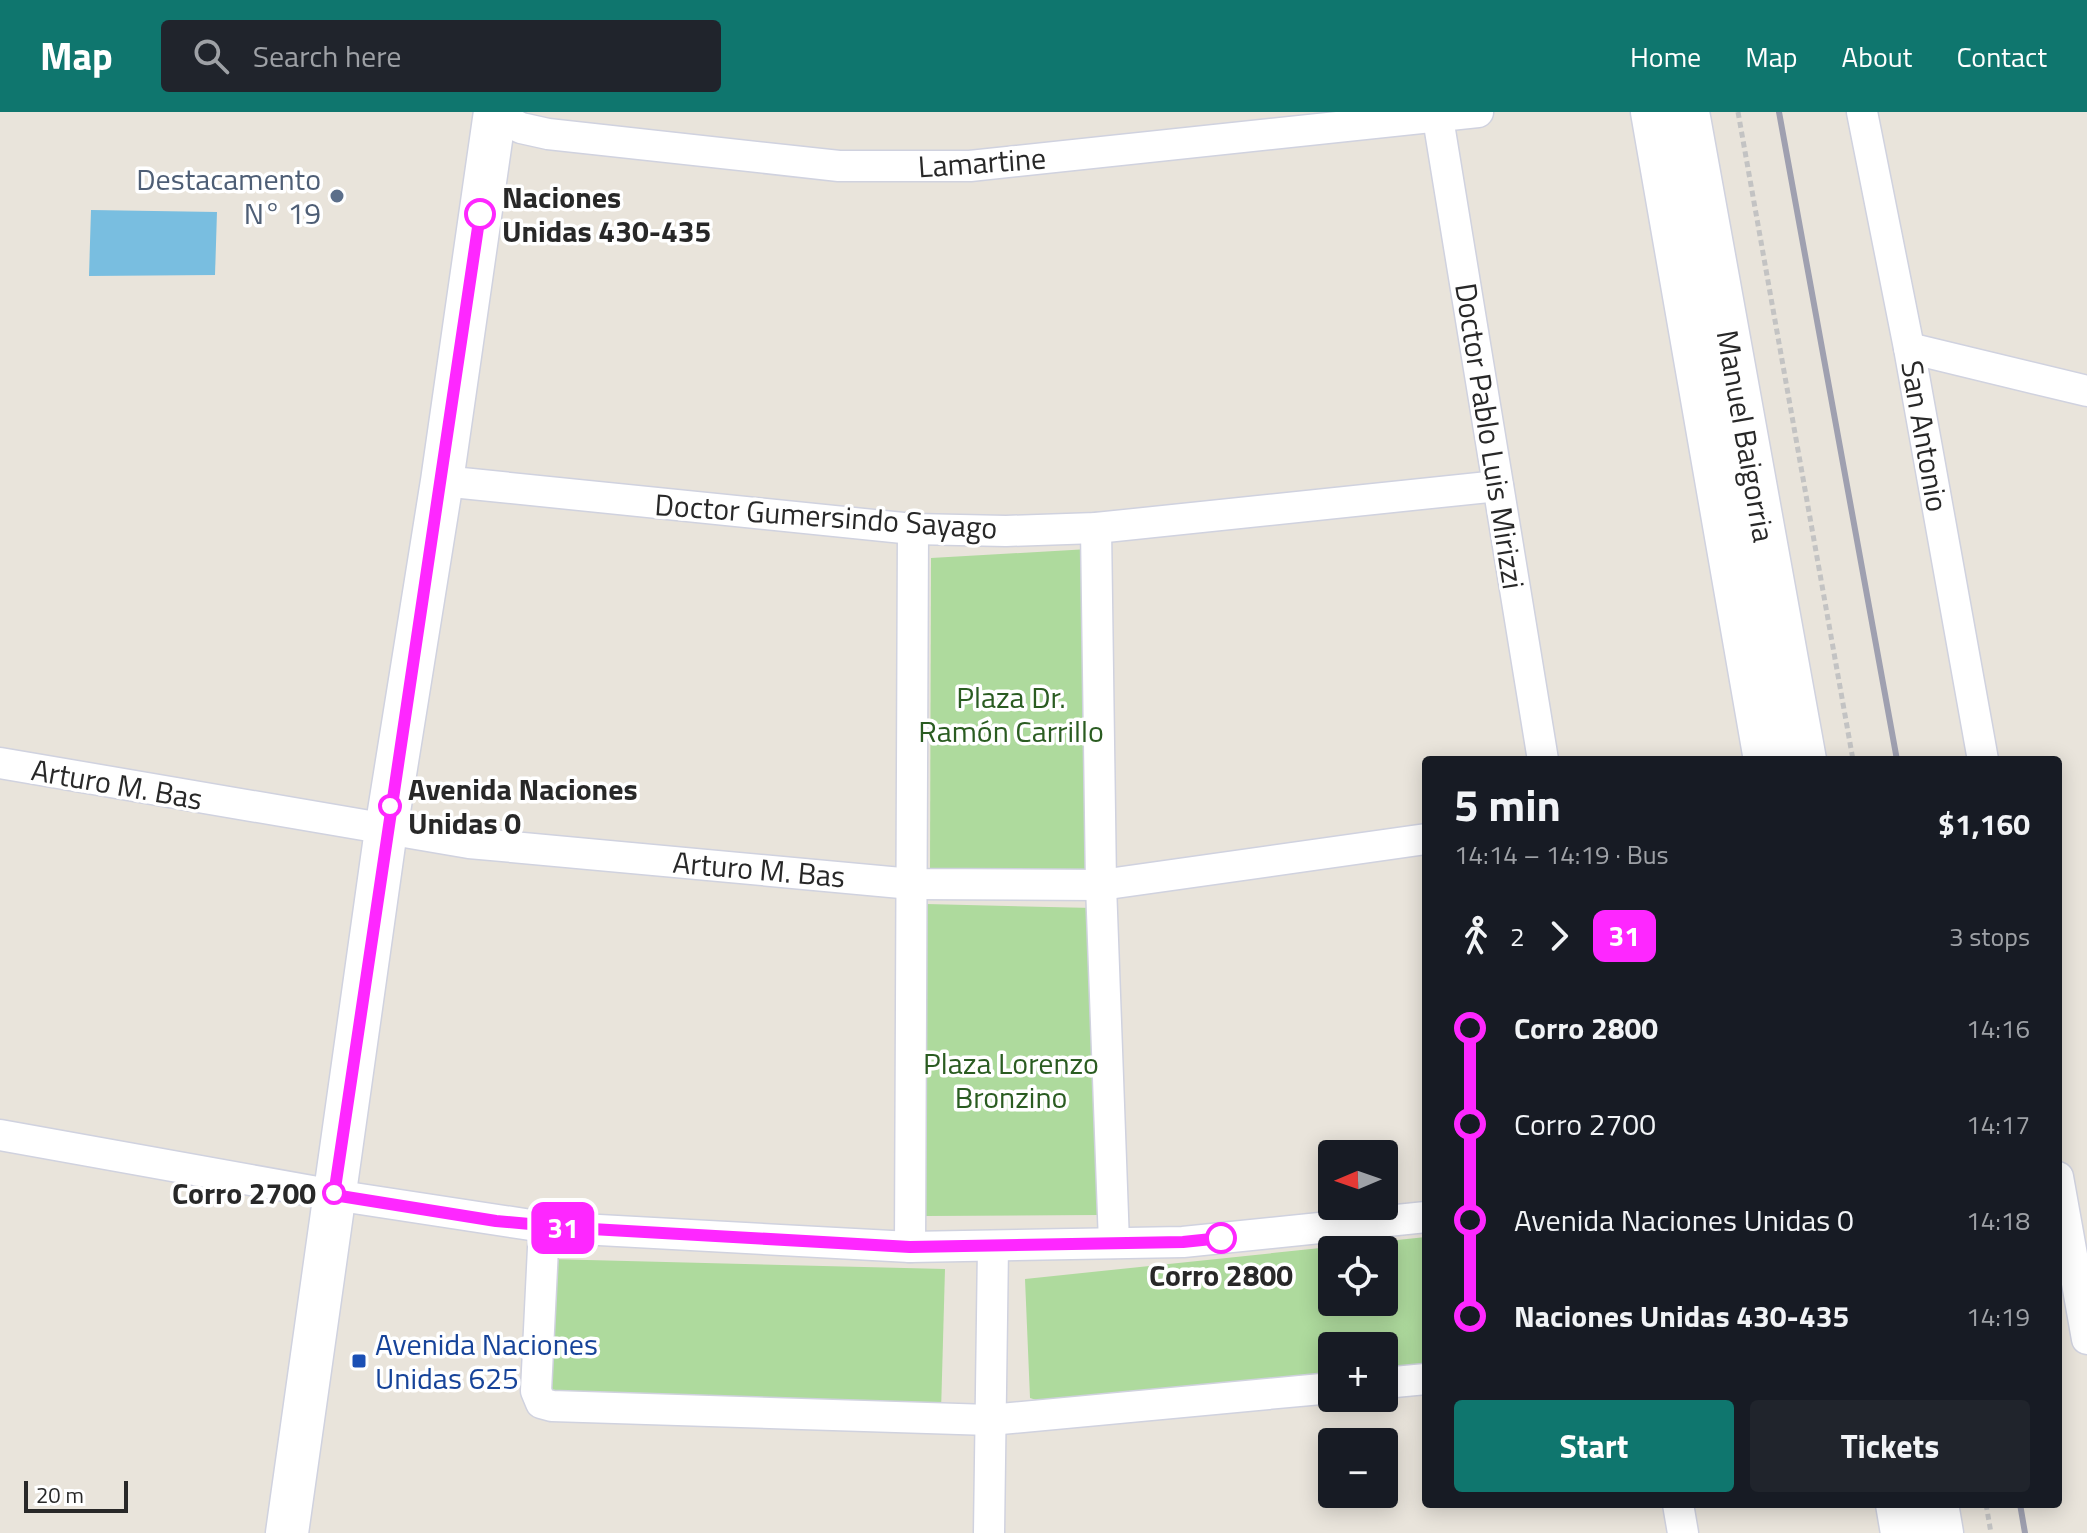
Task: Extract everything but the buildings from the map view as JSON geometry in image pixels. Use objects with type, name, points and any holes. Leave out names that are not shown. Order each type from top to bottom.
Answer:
[{"type":"main road","name":"Manuel Baigorria","points":[[1652,112],[1764,756]]},
{"type":"main road","name":"Manuel Baigorria","points":[[1688,112],[1804,756]]},
{"type":"main road","points":[[287,1533],[386,830],[442,481],[493,113]]},
{"type":"main road","points":[[1898,1508],[1902,1533]]},
{"type":"main road","points":[[1938,1508],[1942,1533]]},
{"type":"street","name":"Lamartine","points":[[493,113],[521,128],[548,134],[839,166],[904,168],[970,166],[1478,112]]},
{"type":"street","name":"San Antonio","points":[[1862,112],[1909,348],[1982,756]]},
{"type":"street","name":"Doctor Pablo Luis Mirizzi","points":[[1437,115],[1542,756]]},
{"type":"street","points":[[1909,348],[2087,391]]},
{"type":"street","name":"Doctor Gumersindo Sayago","points":[[442,481],[913,529],[1006,531],[1096,528],[1498,486]]},
{"type":"street","points":[[1096,528],[1101,885],[1114,1243]]},
{"type":"street","points":[[910,1247],[913,529]]},
{"type":"street","name":"Arturo M. Bas","points":[[0,763],[469,843],[912,884],[1101,885],[1422,840]]},
{"type":"street","points":[[0,1135],[334,1195],[544,1227],[910,1247],[1183,1242],[1422,1217]]},
{"type":"street","points":[[2062,1206],[2079,1330]]},
{"type":"street","points":[[544,1227],[536,1391],[541,1403],[552,1406],[990,1420],[1318,1389]]},
{"type":"street","points":[[989,1533],[993,1246]]},
{"type":"street","points":[[1398,1382],[1422,1379]]},
{"type":"street","points":[[1679,1508],[1683,1533]]},
{"type":"path","points":[[1738,112],[1852,756]]},
{"type":"path","points":[[1987,1508],[1991,1533]]},
{"type":"green space","name":"Plaza Dr. Ramón Carrillo","points":[[1089,549],[1093,873],[930,870],[931,558]]},
{"type":"green space","name":"Plaza Lorenzo Bronzino","points":[[926,904],[1093,908],[1099,1215],[926,1216]]},
{"type":"green space","points":[[1422,1237],[1422,1367],[1398,1370],[1398,1332],[1318,1332],[1318,1377],[1046,1403],[1030,1398],[1025,1279],[1318,1248],[1318,1316],[1398,1316],[1398,1240]]},
{"type":"green space","points":[[548,1259],[945,1269],[941,1412],[544,1402]]},
{"type":"water","points":[[91,210],[217,212],[215,275],[89,276]]},
{"type":"railway","points":[[1779,112],[1896,756]]},
{"type":"railway","points":[[2021,1508],[2025,1533]]},
{"type":"bus line","name":"31","points":[[480,214],[334,1195],[544,1227],[910,1247],[1183,1242],[1221,1238]]},
{"type":"place","name":"Destacamento N° 19","points":[[337,196]]},
{"type":"place","name":"Naciones Unidas 430-435","points":[[480,214]]},
{"type":"place","name":"Avenida Naciones Unidas 0","points":[[390,806]]},
{"type":"place","name":"Corro 2700","points":[[334,1193]]},
{"type":"place","name":"Corro 2800","points":[[1221,1238]]},
{"type":"place","name":"Avenida Naciones Unidas 625","points":[[359,1361]]}]
